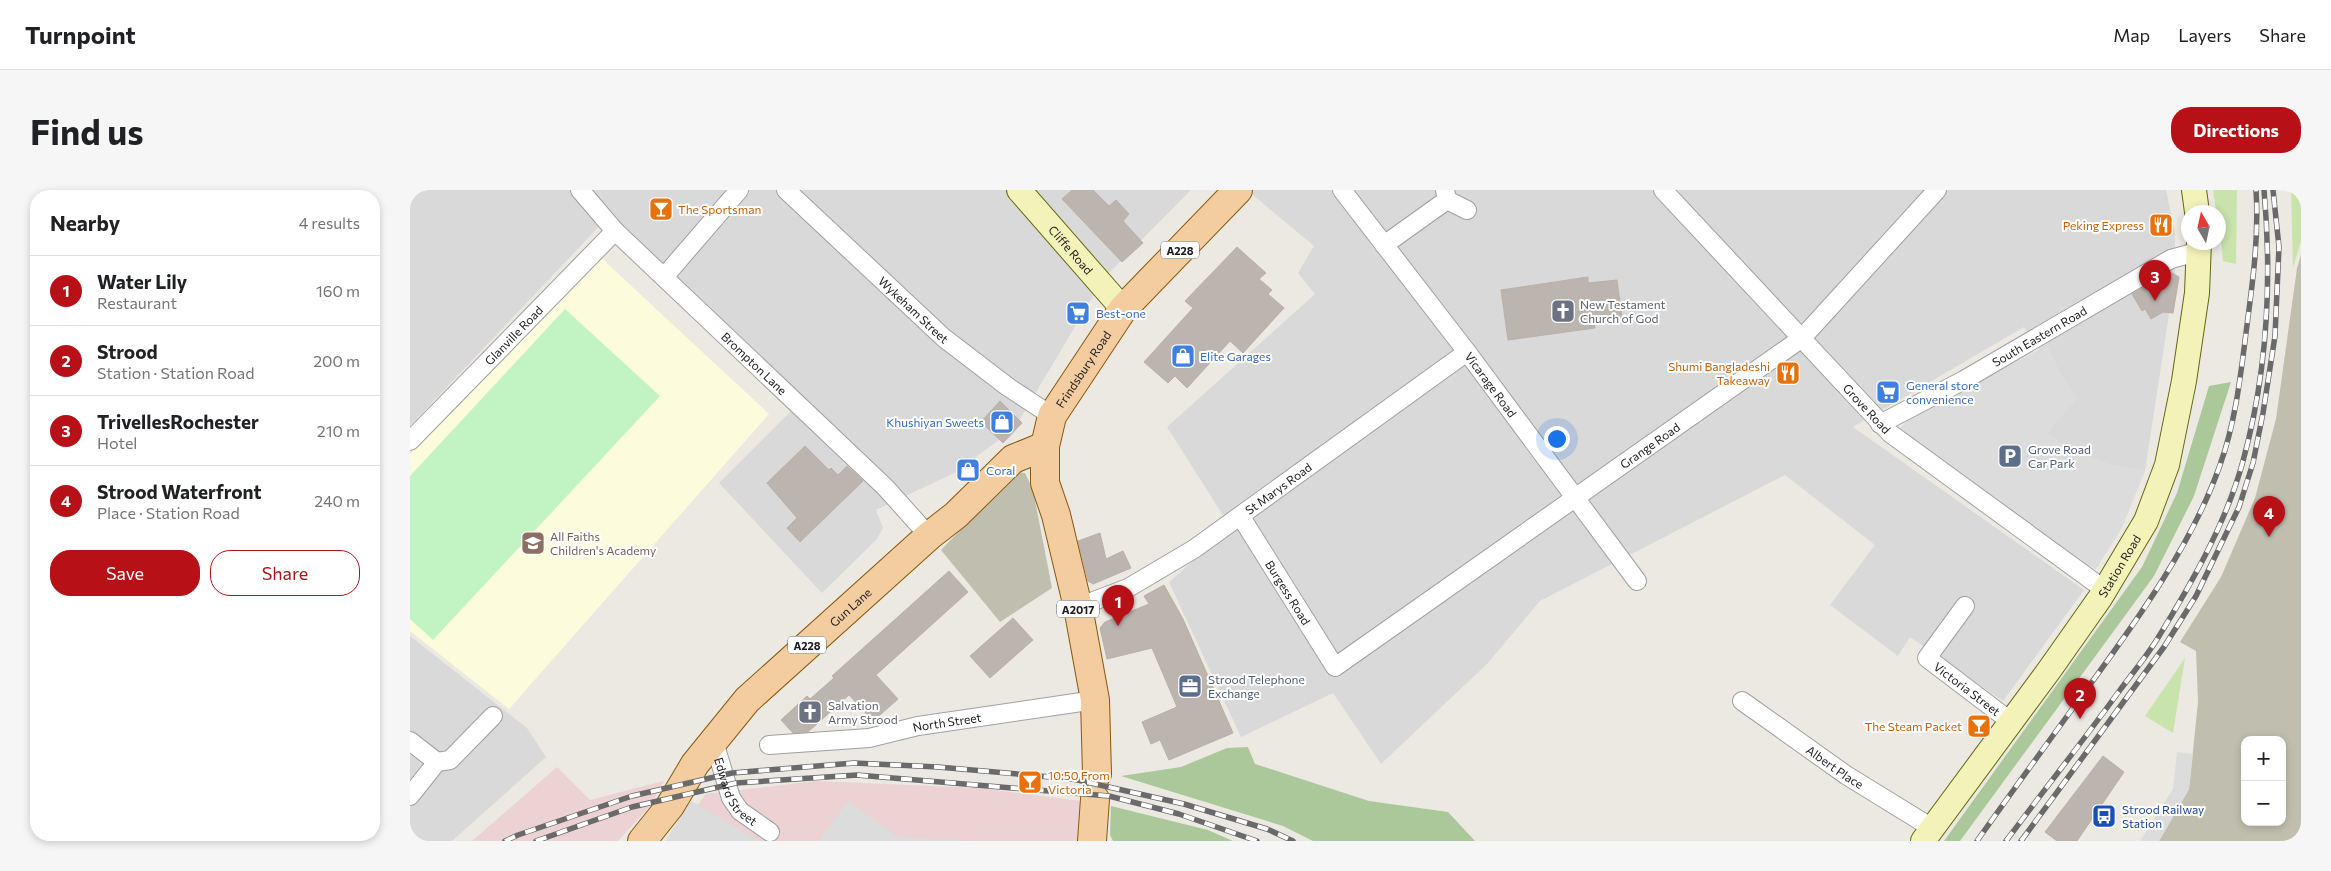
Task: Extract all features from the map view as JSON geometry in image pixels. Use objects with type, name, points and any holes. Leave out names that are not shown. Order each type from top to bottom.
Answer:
[{"type":"main road","name":"Cliffe Road","points":[[1019,190],[1123,309]]},
{"type":"main road","name":"Frindsbury Road","points":[[1045,446],[1052,416],[1060,408],[1123,309],[1238,190]]},
{"type":"main road","points":[[2194,190],[2196,205]]},
{"type":"main road","name":"Station Road","points":[[1927,835],[2010,721],[2050,670],[2105,590],[2146,521],[2167,465],[2192,334],[2199,250]]},
{"type":"main road","name":"Gun Lane","points":[[642,841],[670,806],[695,764],[747,700],[929,536],[956,515],[1013,459],[1045,446]]},
{"type":"main road","name":"A2017","points":[[1045,446],[1045,483],[1056,515],[1078,607],[1095,700],[1096,786],[1092,841]]},
{"type":"street","name":"Brompton Lane","points":[[580,190],[615,231],[885,487],[929,536]]},
{"type":"street","points":[[664,277],[739,190]]},
{"type":"street","name":"Wykeham Street","points":[[786,190],[944,338],[1008,388],[1052,416]]},
{"type":"street","name":"Vicarage Road","points":[[1342,190],[1467,352],[1637,581]]},
{"type":"street","name":"Grange Road","points":[[1335,667],[1802,338],[1937,190]]},
{"type":"street","name":"Grove Road","points":[[1672,193],[1880,424],[1903,444],[2105,590]]},
{"type":"street","points":[[1384,246],[1446,195],[1466,210]]},
{"type":"street","name":"Glanville Road","points":[[410,441],[615,231]]},
{"type":"street","name":"South Eastern Road","points":[[1880,424],[1972,376],[2171,259],[2193,250]]},
{"type":"street","name":"St Marys Road","points":[[1078,607],[1114,595],[1154,574],[1241,517],[1467,352]]},
{"type":"street","name":"Burgess Road","points":[[1241,517],[1335,667]]},
{"type":"street","name":"Victoria Street","points":[[1965,606],[1927,658],[2010,721]]},
{"type":"street","name":"North Street","points":[[769,745],[869,738],[918,726],[1095,700]]},
{"type":"street","name":"Albert Place","points":[[1742,701],[1927,835]]},
{"type":"street","points":[[410,796],[437,762],[450,760],[494,716]]},
{"type":"street","points":[[410,741],[437,762]]},
{"type":"street","name":"Edward Street","points":[[714,742],[731,798],[740,811],[770,832]]},
{"type":"shaded area","points":[[410,190],[1191,190],[1104,278],[1014,429],[954,473],[876,510],[883,528],[877,539],[822,593],[719,483],[800,402],[608,217],[410,426]]},
{"type":"shaded area","points":[[1247,190],[2166,190],[2175,233],[2175,275],[2145,471],[2108,464],[2040,442],[2066,389],[2024,327],[1853,427],[2084,590],[2003,701],[1910,637],[1898,656],[1830,605],[1875,545],[1785,475],[1540,601],[1487,664],[1381,764],[1333,693],[1241,737],[1169,582],[1231,528],[1167,427],[1315,294],[1298,273],[1314,246]]},
{"type":"shaded area","name":"All Faiths Children's Academy","points":[[597,254],[769,414],[509,709],[410,631],[410,454]]},
{"type":"shaded area","points":[[2301,255],[2301,841],[2159,841],[2189,789],[2198,702],[2196,651],[2180,642],[2221,577],[2255,498],[2276,419],[2297,268]]},
{"type":"shaded area","name":"Grove Road Car Park","points":[[2047,345],[2060,372],[2077,398],[2047,433],[2068,447],[2108,464],[2145,471],[2121,530],[2096,569],[2072,558],[1897,431],[1906,422]]},
{"type":"shaded area","points":[[1016,472],[1025,473],[1033,490],[1052,588],[1000,622],[941,550]]},
{"type":"shaded area","points":[[410,636],[527,728],[546,757],[452,841],[410,841]]},
{"type":"shaded area","points":[[2177,752],[2193,754],[2189,789],[2159,841],[2140,841],[2173,789]]},
{"type":"shaded area","points":[[557,767],[590,800],[664,781],[650,806],[618,841],[472,841]]},
{"type":"shaded area","points":[[816,781],[980,788],[1081,801],[1077,841],[671,841],[706,794]]},
{"type":"shaded area","points":[[691,801],[759,841],[665,841]]},
{"type":"shaded area","points":[[848,801],[898,837],[969,841],[819,841]]},
{"type":"green space","points":[[2213,190],[2237,190],[2236,264],[2223,261],[2222,250],[2226,250],[2226,205],[2215,205]]},
{"type":"green space","points":[[2291,190],[2301,190],[2301,241],[2293,268]]},
{"type":"green space","points":[[565,309],[660,396],[433,640],[410,619],[410,476]]},
{"type":"green space","points":[[2231,382],[2194,496],[2154,576],[1960,841],[1944,841],[2142,567],[2177,493],[2209,386]]},
{"type":"green space","points":[[2185,658],[2173,733],[2145,716]]},
{"type":"green space","points":[[1248,747],[1255,764],[1369,801],[1448,812],[1475,841],[1313,841],[1283,826],[1121,776],[1181,767],[1227,748]]},
{"type":"green space","points":[[1111,806],[1208,830],[1233,841],[1113,841],[1110,835]]},
{"type":"building","points":[[1072,190],[1093,190],[1109,206],[1116,200],[1129,214],[1123,221],[1143,243],[1122,262],[1062,199]]},
{"type":"building","points":[[1237,247],[1266,273],[1259,279],[1272,290],[1268,294],[1284,308],[1243,353],[1230,341],[1187,388],[1175,376],[1168,383],[1144,362],[1193,308],[1185,301]]},
{"type":"building","points":[[2170,272],[2179,277],[2173,313],[2163,312],[2151,319],[2145,309],[2142,311],[2132,294]]},
{"type":"building","name":"New Testament Church of God","points":[[1588,277],[1588,283],[1617,280],[1622,318],[1594,322],[1595,328],[1508,340],[1501,290]]},
{"type":"building","points":[[1000,401],[1022,423],[1003,443],[981,422]]},
{"type":"building","points":[[805,446],[829,470],[831,468],[838,475],[847,466],[863,481],[800,542],[787,528],[797,518],[767,483]]},
{"type":"building","points":[[1100,533],[1106,559],[1123,551],[1131,568],[1093,584],[1088,581],[1078,541]]},
{"type":"building","points":[[949,571],[968,592],[876,675],[898,699],[873,721],[849,695],[808,732],[793,733],[781,720],[807,696],[810,699],[834,678],[832,676]]},
{"type":"building","name":"Strood Telephone Exchange","points":[[1164,585],[1183,619],[1233,733],[1169,760],[1160,740],[1151,744],[1142,722],[1177,707],[1152,648],[1107,659],[1100,628],[1105,622],[1149,604],[1144,596]]},
{"type":"building","points":[[1013,618],[1033,640],[990,678],[970,656]]},
{"type":"building","points":[[2103,756],[2124,772],[2077,841],[2057,841],[2045,832]]},
{"type":"railway","points":[[1977,841],[2140,615],[2177,556],[2208,496],[2226,448],[2237,396],[2255,258],[2256,190]]},
{"type":"railway","points":[[2006,841],[2156,641],[2182,599],[2206,554],[2227,508],[2236,485],[2251,428],[2262,360],[2267,292],[2264,190]]},
{"type":"railway","points":[[2021,841],[2164,647],[2196,596],[2239,507],[2253,463],[2275,336],[2279,247],[2273,190]]},
{"type":"railway","points":[[505,841],[632,796],[732,773],[854,763],[938,767],[1073,779],[1184,804],[1267,829],[1293,841]]},
{"type":"railway","points":[[536,841],[632,807],[736,783],[857,775],[1109,796],[1179,814],[1257,841]]},
{"type":"place","name":"The Sportsman","points":[[661,209]]},
{"type":"place","name":"Peking Express","points":[[2161,225]]},
{"type":"place","name":"TrivellesRochester","points":[[2155,301]]},
{"type":"place","name":"New Testament Church of God","points":[[1563,311]]},
{"type":"place","name":"Best-one","points":[[1078,313]]},
{"type":"place","name":"Elite Garages","points":[[1183,356]]},
{"type":"place","name":"Shumi Bangladeshi Takeaway","points":[[1788,373]]},
{"type":"place","name":"General store convenience","points":[[1888,392]]},
{"type":"place","name":"Khushiyan Sweets","points":[[1002,422]]},
{"type":"place","name":"Grove Road Car Park","points":[[2010,456]]},
{"type":"place","name":"Coral","points":[[968,470]]},
{"type":"place","name":"Strood Waterfront","points":[[2269,537]]},
{"type":"place","name":"All Faiths Children's Academy","points":[[533,543]]},
{"type":"place","name":"Water Lily","points":[[1118,626]]},
{"type":"place","name":"Strood Telephone Exchange","points":[[1190,686]]},
{"type":"place","name":"Salvation Army Strood","points":[[810,712]]},
{"type":"place","name":"Strood","points":[[2080,719]]},
{"type":"place","name":"The Steam Packet","points":[[1979,726]]},
{"type":"place","name":"10:50 From Victoria","points":[[1030,782]]},
{"type":"place","name":"Strood Railway Station","points":[[2104,816]]}]
